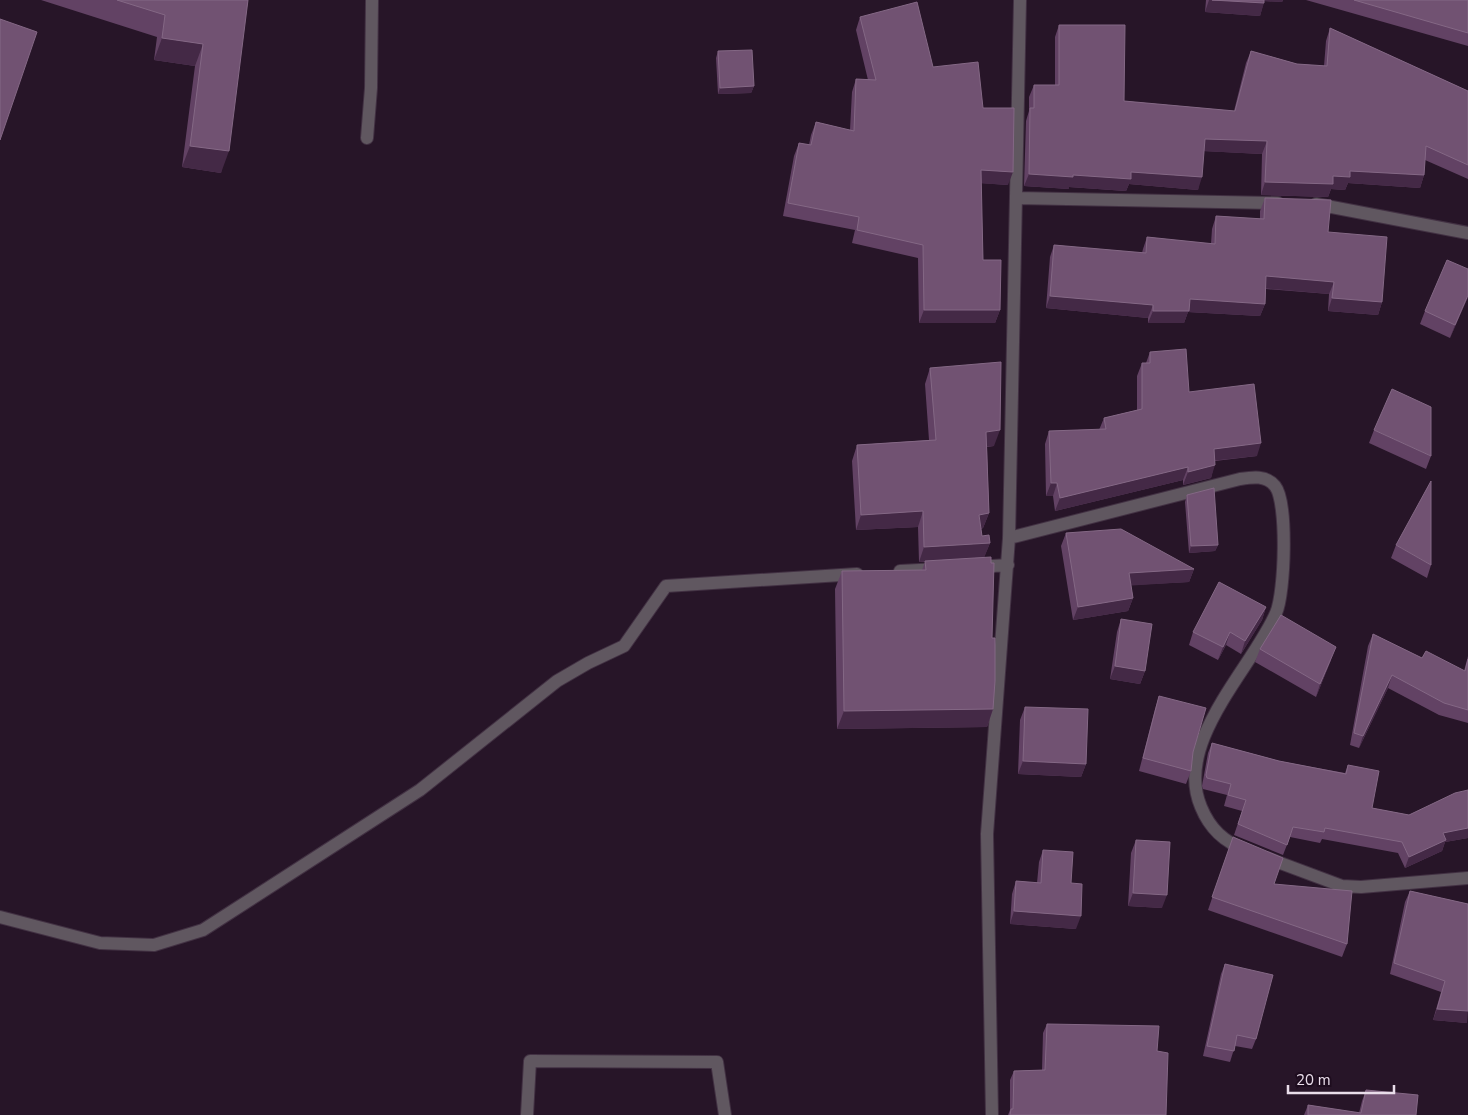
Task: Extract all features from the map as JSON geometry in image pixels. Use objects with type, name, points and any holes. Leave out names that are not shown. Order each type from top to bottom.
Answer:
[{"type":"street","points":[[367,138],[371,88],[372,0]]},
{"type":"street","points":[[992,1115],[987,834],[1008,565],[1020,0]]},
{"type":"street","points":[[1016,198],[1324,204],[1468,233]]},
{"type":"street","points":[[1009,538],[1240,478],[1258,477],[1268,479],[1282,497],[1284,510],[1282,586],[1277,611],[1219,704],[1196,767],[1194,787],[1208,824],[1223,838],[1241,848],[1342,886],[1361,887],[1468,878]]},
{"type":"street","points":[[968,567],[1008,565]]},
{"type":"street","points":[[890,572],[949,568]]},
{"type":"street","points":[[0,917],[100,943],[154,945],[203,930],[420,790],[557,681],[624,646],[666,586],[871,573]]},
{"type":"street","points":[[527,1115],[530,1061],[717,1062],[725,1115]]},
{"type":"building","points":[[117,0],[248,0],[229,151],[190,146],[203,44],[162,38],[165,15]]},
{"type":"building","points":[[1212,0],[1264,0],[1264,3]]},
{"type":"building","points":[[1354,0],[1468,0],[1468,33]]},
{"type":"building","points":[[917,2],[933,67],[978,62],[983,108],[1014,108],[1013,172],[981,170],[983,260],[1001,260],[1000,310],[924,310],[923,245],[857,230],[859,217],[788,203],[799,143],[811,145],[816,122],[854,131],[856,79],[876,80],[860,17]]},
{"type":"building","points":[[0,19],[37,32],[0,140]]},
{"type":"building","points":[[1059,25],[1125,25],[1124,101],[1235,111],[1251,51],[1297,64],[1327,66],[1330,28],[1468,91],[1468,165],[1426,146],[1424,175],[1350,171],[1350,177],[1333,176],[1333,184],[1265,182],[1267,141],[1205,139],[1202,177],[1131,172],[1131,179],[1029,174],[1030,108],[1034,108],[1034,85],[1059,85]]},
{"type":"building","points":[[752,50],[754,86],[720,88],[718,51]]},
{"type":"building","points":[[1265,198],[1331,200],[1328,232],[1387,237],[1382,302],[1332,298],[1334,282],[1266,276],[1265,304],[1190,299],[1189,311],[1153,311],[1153,305],[1050,296],[1054,245],[1146,253],[1147,237],[1215,244],[1216,216],[1264,219]]},
{"type":"building","points":[[1447,260],[1468,269],[1468,295],[1455,325],[1425,311]]},
{"type":"building","points":[[1186,349],[1189,392],[1254,384],[1261,443],[1214,449],[1215,465],[1188,472],[1188,467],[1060,498],[1057,483],[1051,483],[1049,431],[1106,429],[1104,418],[1142,409],[1142,363],[1150,363],[1150,352]]},
{"type":"building","points":[[1001,362],[1000,430],[986,432],[989,513],[979,515],[982,536],[989,535],[990,543],[924,547],[923,511],[861,515],[857,445],[936,440],[930,368]]},
{"type":"building","points":[[1392,389],[1431,407],[1431,456],[1374,430]]},
{"type":"building","points":[[1431,481],[1431,565],[1396,545]]},
{"type":"building","points":[[1214,488],[1218,545],[1191,546],[1187,495]]},
{"type":"building","points":[[1121,529],[1194,569],[1129,573],[1133,598],[1078,607],[1066,533]]},
{"type":"building","points":[[991,557],[991,563],[994,563],[992,638],[995,638],[993,709],[844,711],[842,571],[926,570],[925,561]]},
{"type":"building","points":[[1219,582],[1266,607],[1245,641],[1230,632],[1223,647],[1193,632]]},
{"type":"building","points":[[1281,615],[1336,647],[1320,684],[1260,649]]},
{"type":"building","points":[[1121,619],[1152,624],[1145,671],[1115,666]]},
{"type":"building","points":[[1373,634],[1422,658],[1426,651],[1465,671],[1468,659],[1468,710],[1444,703],[1392,675],[1363,736],[1354,733]]},
{"type":"building","points":[[1159,696],[1206,708],[1193,752],[1191,771],[1143,758]]},
{"type":"building","points":[[1025,707],[1088,709],[1086,764],[1023,761]]},
{"type":"building","points":[[1212,743],[1279,761],[1346,774],[1348,765],[1379,771],[1372,808],[1409,815],[1455,793],[1468,790],[1468,828],[1443,833],[1446,840],[1409,857],[1402,842],[1325,828],[1324,832],[1293,827],[1287,845],[1238,824],[1246,800],[1228,795],[1231,784],[1207,778],[1206,775]]},
{"type":"building","points":[[1233,837],[1283,858],[1274,884],[1352,891],[1347,944],[1212,897]]},
{"type":"building","points":[[1136,840],[1170,842],[1167,895],[1133,893]]},
{"type":"building","points":[[1043,850],[1073,852],[1071,883],[1082,884],[1081,916],[1014,911],[1016,881],[1041,883]]},
{"type":"building","points":[[1410,891],[1468,904],[1468,1011],[1437,1009],[1445,981],[1394,963]]},
{"type":"building","points":[[1225,964],[1273,975],[1256,1039],[1237,1035],[1234,1051],[1207,1046]]},
{"type":"building","points":[[1047,1024],[1159,1026],[1157,1051],[1168,1053],[1166,1115],[1010,1115],[1011,1109],[1013,1109],[1014,1071],[1045,1070]]},
{"type":"building","points":[[1366,1090],[1418,1095],[1416,1115],[1308,1115],[1308,1105],[1361,1113]]}]
